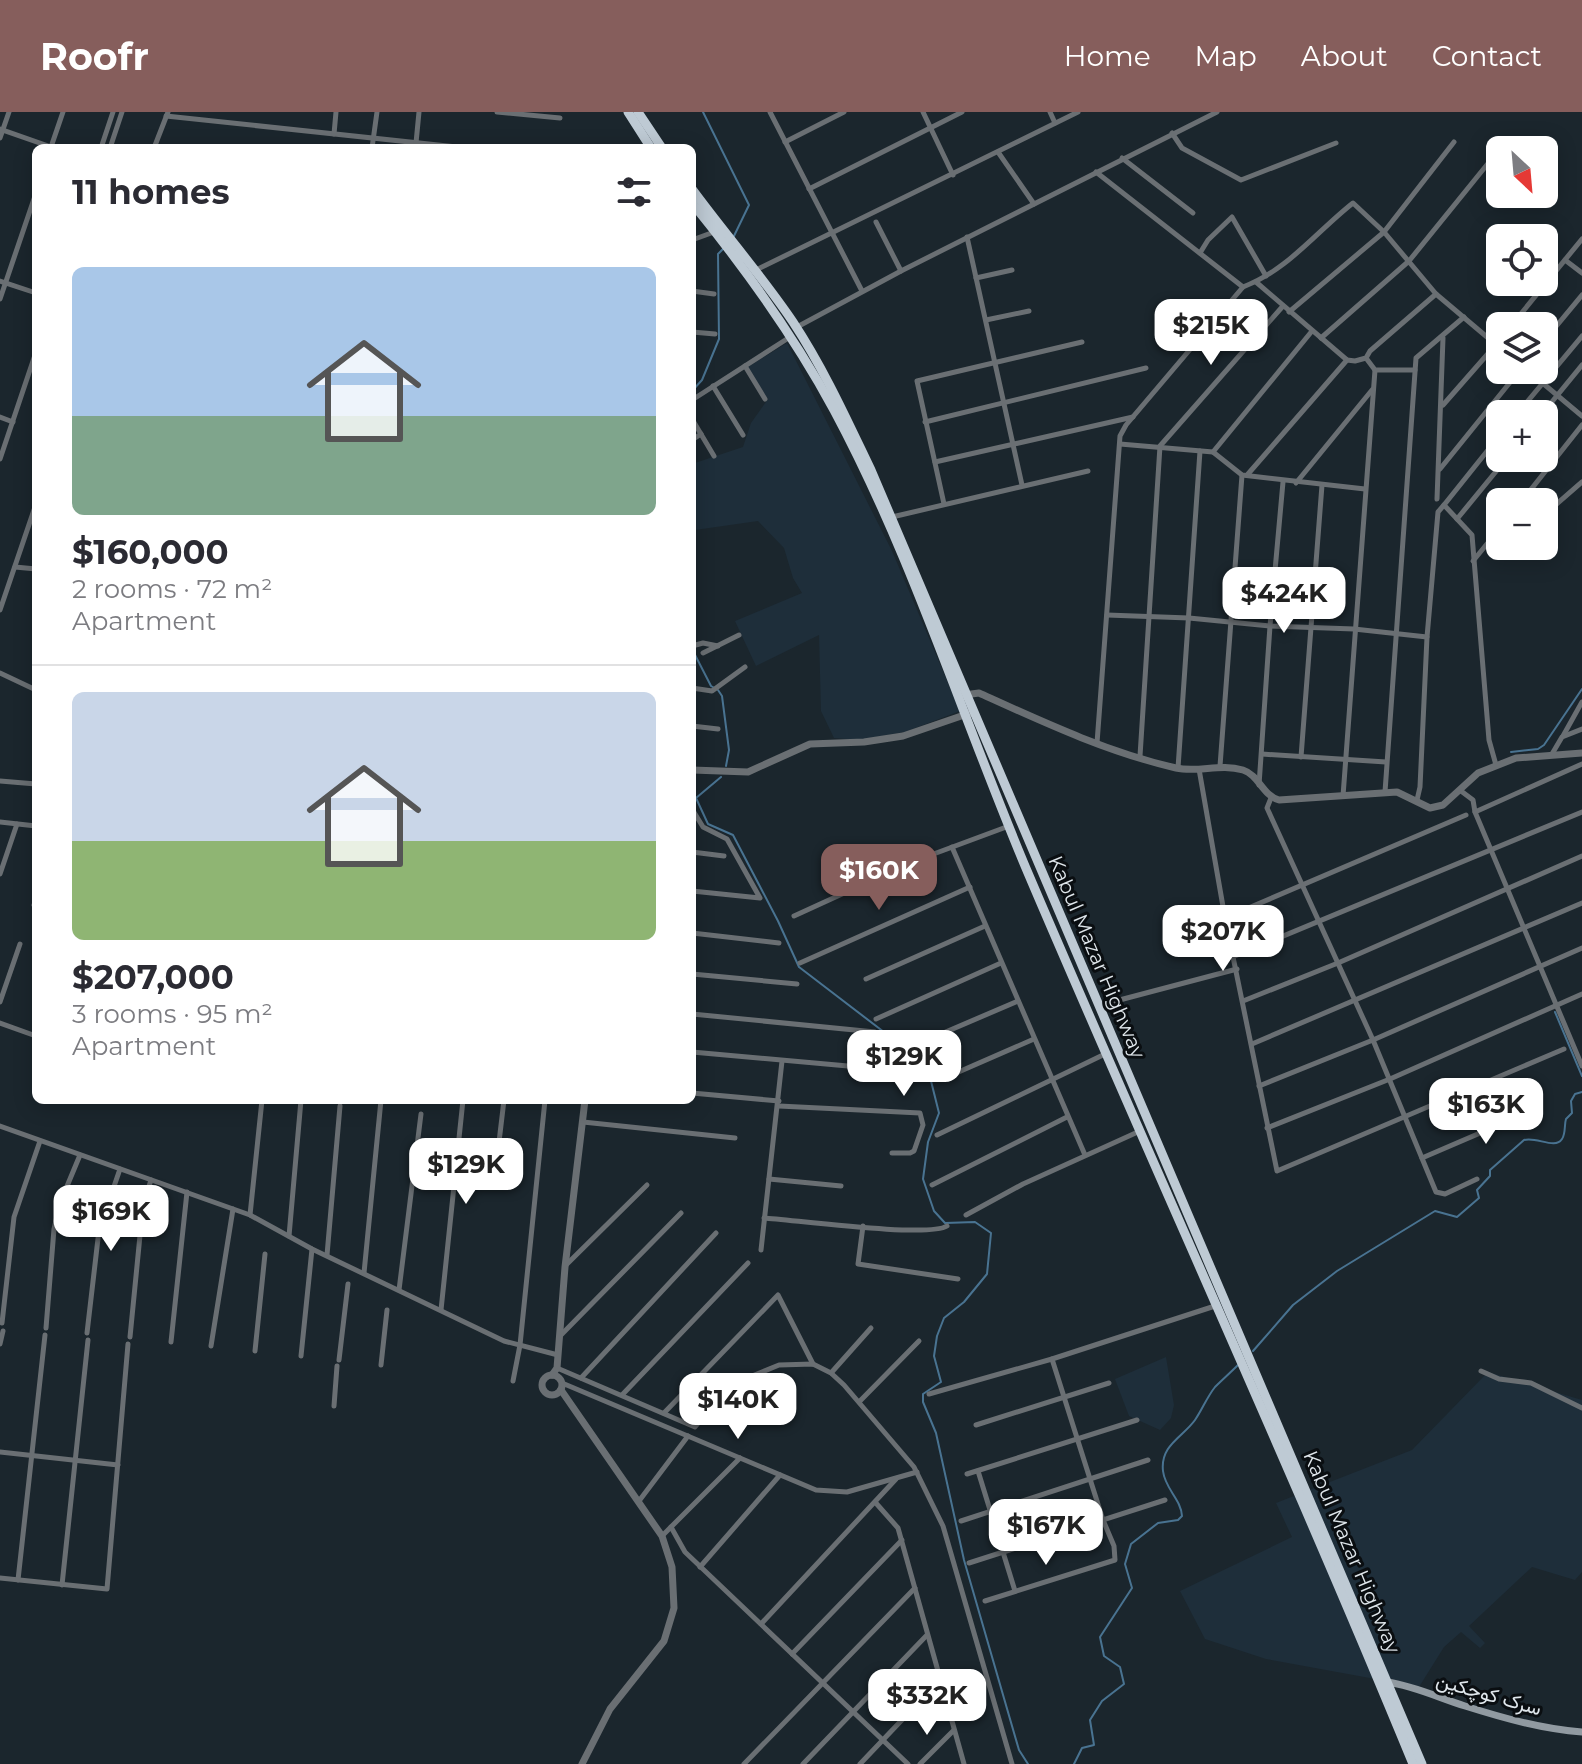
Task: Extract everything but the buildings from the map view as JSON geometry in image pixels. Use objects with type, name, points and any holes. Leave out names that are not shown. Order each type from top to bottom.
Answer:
[{"type":"highway","points":[[628,112],[650,142]]},
{"type":"highway","points":[[638,112],[650,142]]},
{"type":"highway","name":"Kabul Mazar Highway","points":[[696,195],[756,275],[840,404],[963,695],[1101,1007],[1422,1764]]},
{"type":"highway","name":"Kabul Mazar Highway","points":[[696,210],[715,231],[726,238]]},
{"type":"highway","name":"Kabul Mazar Highway","points":[[856,447],[892,517],[901,549]]},
{"type":"highway","name":"Kabul Mazar Highway","points":[[971,712],[1009,826],[1413,1764]]},
{"type":"main road","name":"سرک کوچکین","points":[[1387,1682],[1409,1686],[1528,1724],[1582,1732]]},
{"type":"street","points":[[0,138],[9,112]]},
{"type":"street","points":[[53,144],[63,112]]},
{"type":"street","points":[[102,144],[113,112]]},
{"type":"street","points":[[111,144],[122,112]]},
{"type":"street","points":[[334,134],[336,112]]},
{"type":"street","points":[[373,144],[377,112]]},
{"type":"street","points":[[416,143],[419,112]]},
{"type":"street","points":[[497,112],[560,118]]},
{"type":"street","points":[[770,112],[862,291]]},
{"type":"street","points":[[785,142],[844,112]]},
{"type":"street","points":[[923,112],[953,175]]},
{"type":"street","points":[[809,189],[962,112]]},
{"type":"street","points":[[1050,112],[1055,123]]},
{"type":"street","points":[[756,275],[831,234],[1078,112]]},
{"type":"street","points":[[696,397],[745,366],[791,328],[1217,112]]},
{"type":"street","points":[[156,144],[167,114],[426,144]]},
{"type":"street","points":[[1,130],[41,144]]},
{"type":"street","points":[[1172,133],[1182,148],[1241,180],[1336,143]]},
{"type":"street","points":[[1289,312],[1384,232],[1454,142]]},
{"type":"street","points":[[998,152],[1034,204]]},
{"type":"street","points":[[1122,158],[1193,213]]},
{"type":"street","points":[[1321,338],[1409,261],[1486,166]]},
{"type":"street","points":[[1096,172],[1243,287]]},
{"type":"street","points":[[1097,743],[1120,436],[1243,287],[1266,276],[1303,250],[1353,203],[1384,232],[1436,294],[1486,334]]},
{"type":"street","points":[[0,299],[3,282],[32,204]]},
{"type":"street","points":[[1200,253],[1208,240],[1232,217],[1266,276]]},
{"type":"street","points":[[876,222],[901,271]]},
{"type":"street","points":[[696,238],[715,231]]},
{"type":"street","points":[[967,237],[1022,485]]},
{"type":"street","points":[[1522,312],[1582,239]]},
{"type":"street","points":[[1565,260],[1582,273]]},
{"type":"street","points":[[976,278],[1012,270]]},
{"type":"street","points":[[3,282],[32,292]]},
{"type":"street","points":[[1256,282],[1347,360]]},
{"type":"street","points":[[696,292],[714,294]]},
{"type":"street","points":[[1220,766],[1229,623],[1244,475],[1347,360],[1366,358],[1388,334],[1436,294]]},
{"type":"street","points":[[1558,324],[1582,295]]},
{"type":"street","points":[[1140,756],[1160,446],[1283,306]]},
{"type":"street","points":[[986,320],[1029,311]]},
{"type":"street","points":[[1385,792],[1416,358],[1464,317]]},
{"type":"street","points":[[1213,452],[1312,331]]},
{"type":"street","points":[[696,332],[715,334]]},
{"type":"street","points":[[1558,365],[1582,336]]},
{"type":"street","points":[[1437,499],[1443,337]]},
{"type":"street","points":[[944,504],[918,379],[1082,342]]},
{"type":"street","points":[[1343,797],[1375,370],[1366,358]]},
{"type":"street","points":[[1442,407],[1486,358]]},
{"type":"street","points":[[0,459],[32,364]]},
{"type":"street","points":[[1553,400],[1582,365]]},
{"type":"street","points":[[745,366],[765,399]]},
{"type":"street","points":[[925,422],[1146,368]]},
{"type":"street","points":[[1375,370],[1415,370]]},
{"type":"street","points":[[1439,471],[1509,384]]},
{"type":"street","points":[[1529,400],[1542,384]]},
{"type":"street","points":[[1544,384],[1582,416]]},
{"type":"street","points":[[713,386],[743,435]]},
{"type":"street","points":[[1296,483],[1373,389]]},
{"type":"street","points":[[0,417],[13,422]]},
{"type":"street","points":[[935,462],[1134,417]]},
{"type":"street","points":[[1558,456],[1582,425]]},
{"type":"street","points":[[696,426],[714,456]]},
{"type":"street","points":[[696,437],[701,434]]},
{"type":"street","points":[[1119,444],[1213,452],[1244,475],[1283,482],[1365,489]]},
{"type":"street","points":[[1178,768],[1200,451]]},
{"type":"street","points":[[1417,800],[1438,512],[1486,452]]},
{"type":"street","points":[[892,517],[1088,471]]},
{"type":"street","points":[[1457,519],[1496,472]]},
{"type":"street","points":[[1532,488],[1545,472]]},
{"type":"street","points":[[1259,786],[1283,482]]},
{"type":"street","points":[[1558,503],[1582,482]]},
{"type":"street","points":[[1301,757],[1322,485]]},
{"type":"street","points":[[1444,505],[1472,535],[1489,740],[1496,765]]},
{"type":"street","points":[[0,610],[32,516]]},
{"type":"street","points":[[28,527],[32,528]]},
{"type":"street","points":[[1472,562],[1486,545]]},
{"type":"street","points":[[15,567],[32,569]]},
{"type":"street","points":[[1107,615],[1354,629],[1427,637]]},
{"type":"street","points":[[703,653],[739,635]]},
{"type":"street","points":[[696,645],[718,646]]},
{"type":"street","points":[[696,688],[716,688],[745,667]]},
{"type":"street","points":[[0,673],[32,688]]},
{"type":"street","points":[[963,695],[979,693],[1063,732],[1178,768],[1220,766],[1249,772],[1271,798],[1279,800],[1397,792],[1430,808],[1466,794],[1478,773],[1496,765],[1516,758],[1582,753]]},
{"type":"street","points":[[1552,754],[1582,702]]},
{"type":"street","points":[[696,770],[748,772],[810,744],[864,742],[903,736],[971,712]]},
{"type":"street","points":[[696,726],[718,729]]},
{"type":"street","points":[[1562,737],[1582,729]]},
{"type":"street","points":[[1262,754],[1386,762]]},
{"type":"street","points":[[1475,812],[1582,764]]},
{"type":"street","points":[[1199,769],[1225,918],[1277,1171],[1564,1049]]},
{"type":"street","points":[[0,781],[32,784]]},
{"type":"street","points":[[1466,794],[1582,1066]]},
{"type":"street","points":[[1271,798],[1267,808],[1373,1040],[1436,1192],[1441,1194],[1477,1179]]},
{"type":"street","points":[[1235,956],[1582,812]]},
{"type":"street","points":[[1225,918],[1466,815]]},
{"type":"street","points":[[696,816],[703,827],[727,839],[760,898],[696,891]]},
{"type":"street","points":[[0,822],[32,826]]},
{"type":"street","points":[[0,874],[17,824]]},
{"type":"street","points":[[794,916],[952,847],[1009,826]]},
{"type":"street","points":[[952,847],[1085,1155]]},
{"type":"street","points":[[696,852],[724,856]]},
{"type":"street","points":[[1243,1001],[1338,963],[1582,856]]},
{"type":"street","points":[[800,963],[970,887]]},
{"type":"street","points":[[1251,1044],[1582,903]]},
{"type":"street","points":[[866,979],[985,926]]},
{"type":"street","points":[[696,933],[779,943]]},
{"type":"street","points":[[0,1002],[20,944]]},
{"type":"street","points":[[1259,1086],[1373,1040],[1582,948]]},
{"type":"street","points":[[876,1019],[1001,963]]},
{"type":"street","points":[[1101,1007],[1237,969]]},
{"type":"street","points":[[696,974],[797,984]]},
{"type":"street","points":[[1267,1128],[1390,1079],[1582,994]]},
{"type":"street","points":[[920,1043],[1018,1001]]},
{"type":"street","points":[[696,1014],[875,1032]]},
{"type":"street","points":[[0,1023],[32,1035]]},
{"type":"street","points":[[1572,1042],[1582,1038]]},
{"type":"street","points":[[947,1077],[1034,1039]]},
{"type":"street","points":[[696,1052],[859,1067]]},
{"type":"street","points":[[937,1135],[1105,1054]]},
{"type":"street","points":[[761,1250],[782,1061]]},
{"type":"street","points":[[696,1094],[779,1104],[920,1113],[923,1125],[914,1151],[892,1153]]},
{"type":"street","points":[[250,1215],[262,1104]]},
{"type":"street","points":[[289,1236],[301,1104]]},
{"type":"street","points":[[364,1273],[381,1104]]},
{"type":"street","points":[[441,1310],[463,1104]]},
{"type":"street","points":[[499,1142],[504,1104]]},
{"type":"street","points":[[513,1381],[520,1345],[545,1104]]},
{"type":"street","points":[[582,1764],[610,1709],[664,1641],[674,1608],[672,1567],[662,1536],[573,1411],[555,1371],[585,1104]]},
{"type":"street","points":[[327,1255],[340,1106]]},
{"type":"street","points":[[1422,1158],[1538,1108]]},
{"type":"street","points":[[399,1290],[421,1114]]},
{"type":"street","points":[[932,1185],[1067,1117]]},
{"type":"street","points":[[583,1122],[735,1138]]},
{"type":"street","points":[[0,1126],[250,1215],[312,1249],[504,1341],[558,1355]]},
{"type":"street","points":[[966,1215],[1085,1155],[1141,1131]]},
{"type":"street","points":[[2,1323],[14,1217],[40,1141]]},
{"type":"street","points":[[18,1580],[54,1229],[60,1203],[80,1155]]},
{"type":"street","points":[[62,1585],[99,1230],[120,1169]]},
{"type":"street","points":[[769,1179],[841,1186]]},
{"type":"street","points":[[0,1578],[107,1589],[143,1205],[151,1180]]},
{"type":"street","points":[[565,1267],[647,1185]]},
{"type":"street","points":[[171,1342],[187,1192]]},
{"type":"street","points":[[211,1346],[233,1209]]},
{"type":"street","points":[[560,1335],[681,1213]]},
{"type":"street","points":[[764,1218],[939,1231],[947,1226]]},
{"type":"street","points":[[863,1226],[858,1264],[958,1279]]},
{"type":"street","points":[[581,1378],[716,1233]]},
{"type":"street","points":[[301,1356],[312,1249]]},
{"type":"street","points":[[255,1351],[265,1254]]},
{"type":"street","points":[[622,1395],[748,1263]]},
{"type":"street","points":[[334,1406],[348,1284]]},
{"type":"street","points":[[664,1413],[778,1295],[813,1364]]},
{"type":"street","points":[[929,1394],[1052,1359],[1215,1306]]},
{"type":"street","points":[[381,1365],[387,1310]]},
{"type":"street","points":[[831,1373],[871,1328]]},
{"type":"street","points":[[0,1344],[3,1331]]},
{"type":"street","points":[[859,1402],[919,1341]]},
{"type":"street","points":[[985,1601],[1115,1560],[1114,1546],[1052,1359]]},
{"type":"street","points":[[555,1371],[581,1378],[695,1427],[730,1385],[779,1365],[813,1364],[831,1373],[917,1472],[943,1526],[1012,1764]]},
{"type":"street","points":[[555,1371],[542,1385],[546,1393],[573,1411]]},
{"type":"street","points":[[1481,1371],[1499,1379],[1531,1383],[1582,1408]]},
{"type":"street","points":[[976,1425],[1109,1383]]},
{"type":"street","points":[[561,1386],[816,1490],[847,1492],[917,1472]]},
{"type":"street","points":[[552,1395],[561,1386]]},
{"type":"street","points":[[967,1474],[1137,1420]]},
{"type":"street","points":[[639,1501],[688,1436]]},
{"type":"street","points":[[0,1452],[118,1465]]},
{"type":"street","points":[[662,1536],[740,1458]]},
{"type":"street","points":[[961,1521],[1148,1460]]},
{"type":"street","points":[[978,1471],[1015,1591]]},
{"type":"street","points":[[700,1567],[780,1475]]},
{"type":"street","points":[[761,1624],[897,1478]]},
{"type":"street","points":[[969,1563],[1165,1500]]},
{"type":"street","points":[[875,1502],[894,1522],[902,1540],[964,1764]]},
{"type":"street","points":[[671,1527],[685,1552],[908,1764]]},
{"type":"street","points":[[792,1654],[902,1540]]},
{"type":"street","points":[[744,1764],[915,1588]]},
{"type":"street","points":[[803,1764],[928,1634]]},
{"type":"street","points":[[860,1764],[940,1680]]},
{"type":"street","points":[[920,1764],[954,1729]]},
{"type":"shaded area","points":[[787,343],[892,551],[960,711],[905,732],[859,740],[834,738],[821,711],[819,635],[756,666],[735,621],[802,593],[793,578],[784,548],[758,521],[696,530],[696,463],[743,447],[751,423],[768,399],[746,368]]},
{"type":"shaded area","points":[[1166,1357],[1174,1405],[1171,1418],[1160,1430],[1129,1416],[1115,1379]]},
{"type":"shaded area","points":[[1488,1372],[1582,1400],[1582,1572],[1575,1580],[1532,1567],[1469,1626],[1485,1643],[1480,1648],[1461,1632],[1444,1647],[1419,1687],[1266,1659],[1205,1639],[1180,1591],[1292,1537],[1276,1503],[1412,1450]]},
{"type":"waterway","points":[[703,112],[749,205],[733,238]]},
{"type":"waterway","points":[[696,387],[702,380],[719,339],[718,254],[723,249]]},
{"type":"waterway","points":[[696,657],[711,686],[722,696],[729,750],[726,766]]},
{"type":"waterway","points":[[1511,752],[1538,749],[1544,745],[1582,689]]},
{"type":"waterway","points":[[721,777],[696,798],[708,824],[733,835],[799,967],[927,1065],[939,1113],[928,1142],[923,1179],[934,1211],[945,1223],[975,1222],[991,1233],[987,1274],[964,1302],[944,1318],[934,1356],[941,1382],[923,1394],[923,1402],[936,1433],[964,1560],[1019,1750],[1028,1764]]},
{"type":"waterway","points":[[1555,1012],[1582,1076]]},
{"type":"waterway","points":[[1253,1351],[1293,1305],[1337,1271],[1435,1211],[1457,1217],[1479,1198],[1477,1190],[1490,1176],[1490,1170],[1524,1140],[1559,1142],[1564,1134],[1566,1119],[1572,1113],[1571,1101],[1575,1094],[1582,1092]]},
{"type":"waterway","points":[[1074,1764],[1082,1748],[1094,1745],[1090,1720],[1102,1701],[1124,1684],[1120,1667],[1104,1656],[1100,1637],[1132,1588],[1125,1564],[1131,1544],[1158,1523],[1178,1520],[1182,1516],[1164,1477],[1165,1454],[1195,1420],[1215,1387],[1238,1365]]}]
